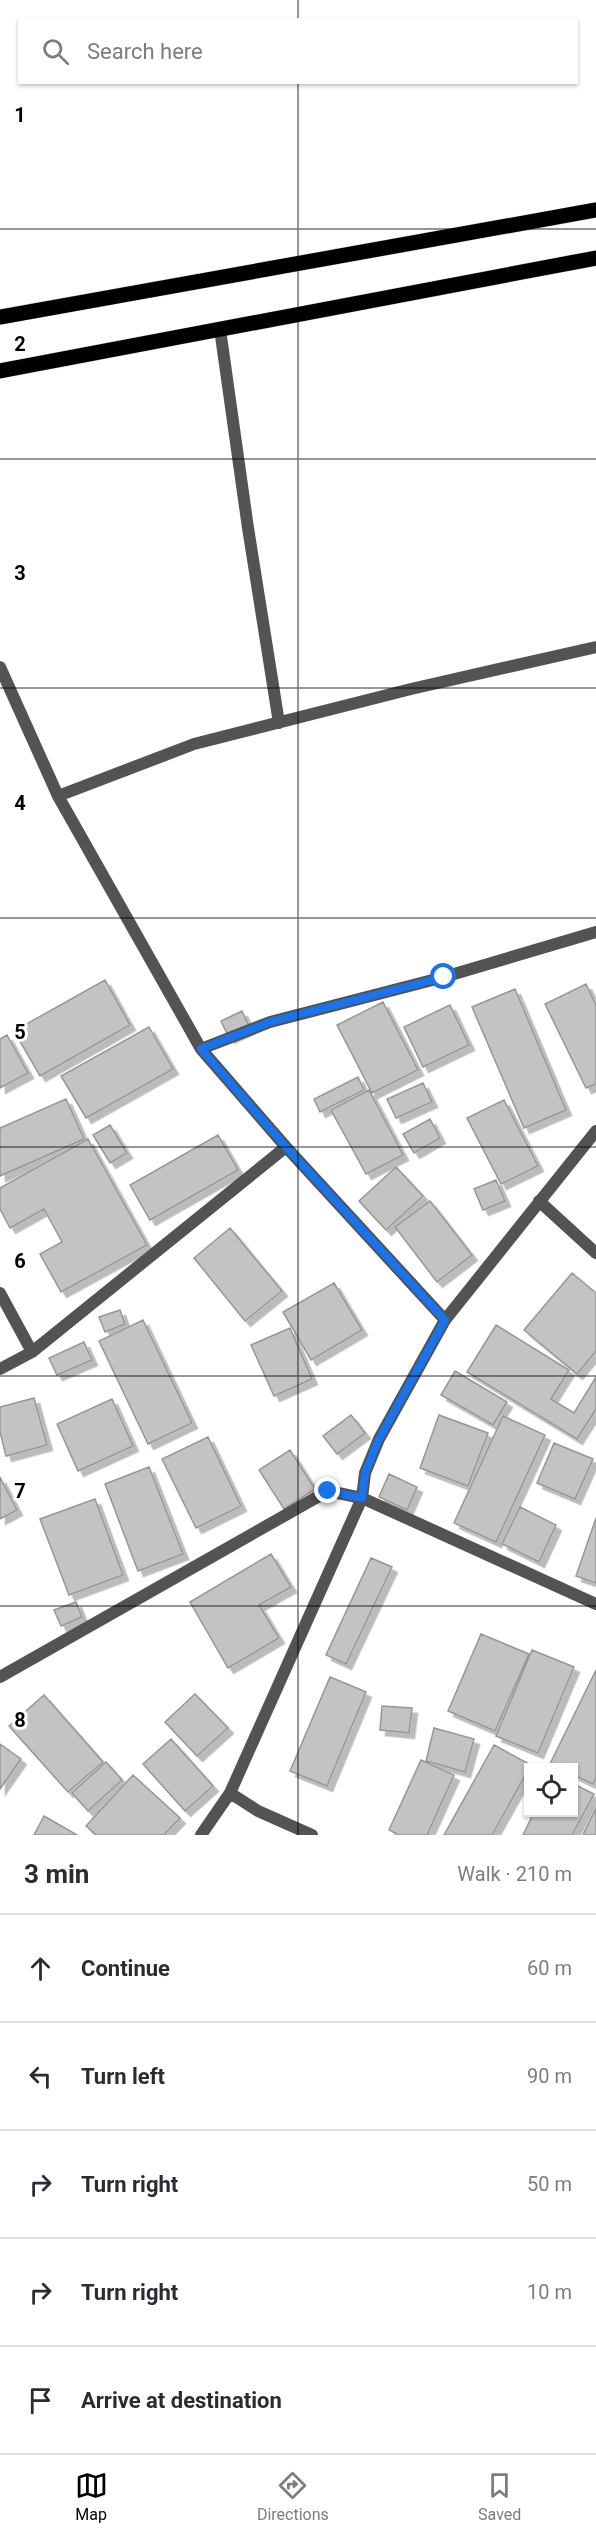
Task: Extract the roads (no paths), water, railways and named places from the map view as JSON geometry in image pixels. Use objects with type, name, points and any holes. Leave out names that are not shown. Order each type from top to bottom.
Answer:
[{"type":"main road","points":[[0,317],[596,210]]},
{"type":"main road","points":[[0,371],[596,258]]},
{"type":"street","points":[[220,329],[279,723]]},
{"type":"street","points":[[58,796],[194,744],[411,688],[596,647]]},
{"type":"street","points":[[0,667],[6,697],[58,796],[201,1049],[286,1147],[445,1320]]},
{"type":"street","points":[[201,1049],[270,1022],[455,974],[596,932]]},
{"type":"street","points":[[205,1833],[230,1793],[362,1498],[365,1473],[379,1439],[445,1320],[596,1131]]},
{"type":"street","points":[[0,1369],[32,1352],[286,1147]]},
{"type":"street","points":[[539,1201],[596,1253]]},
{"type":"street","points":[[0,1293],[32,1352]]},
{"type":"street","points":[[0,1677],[328,1491],[362,1498],[596,1604]]},
{"type":"street","points":[[230,1793],[258,1811],[312,1835]]}]
